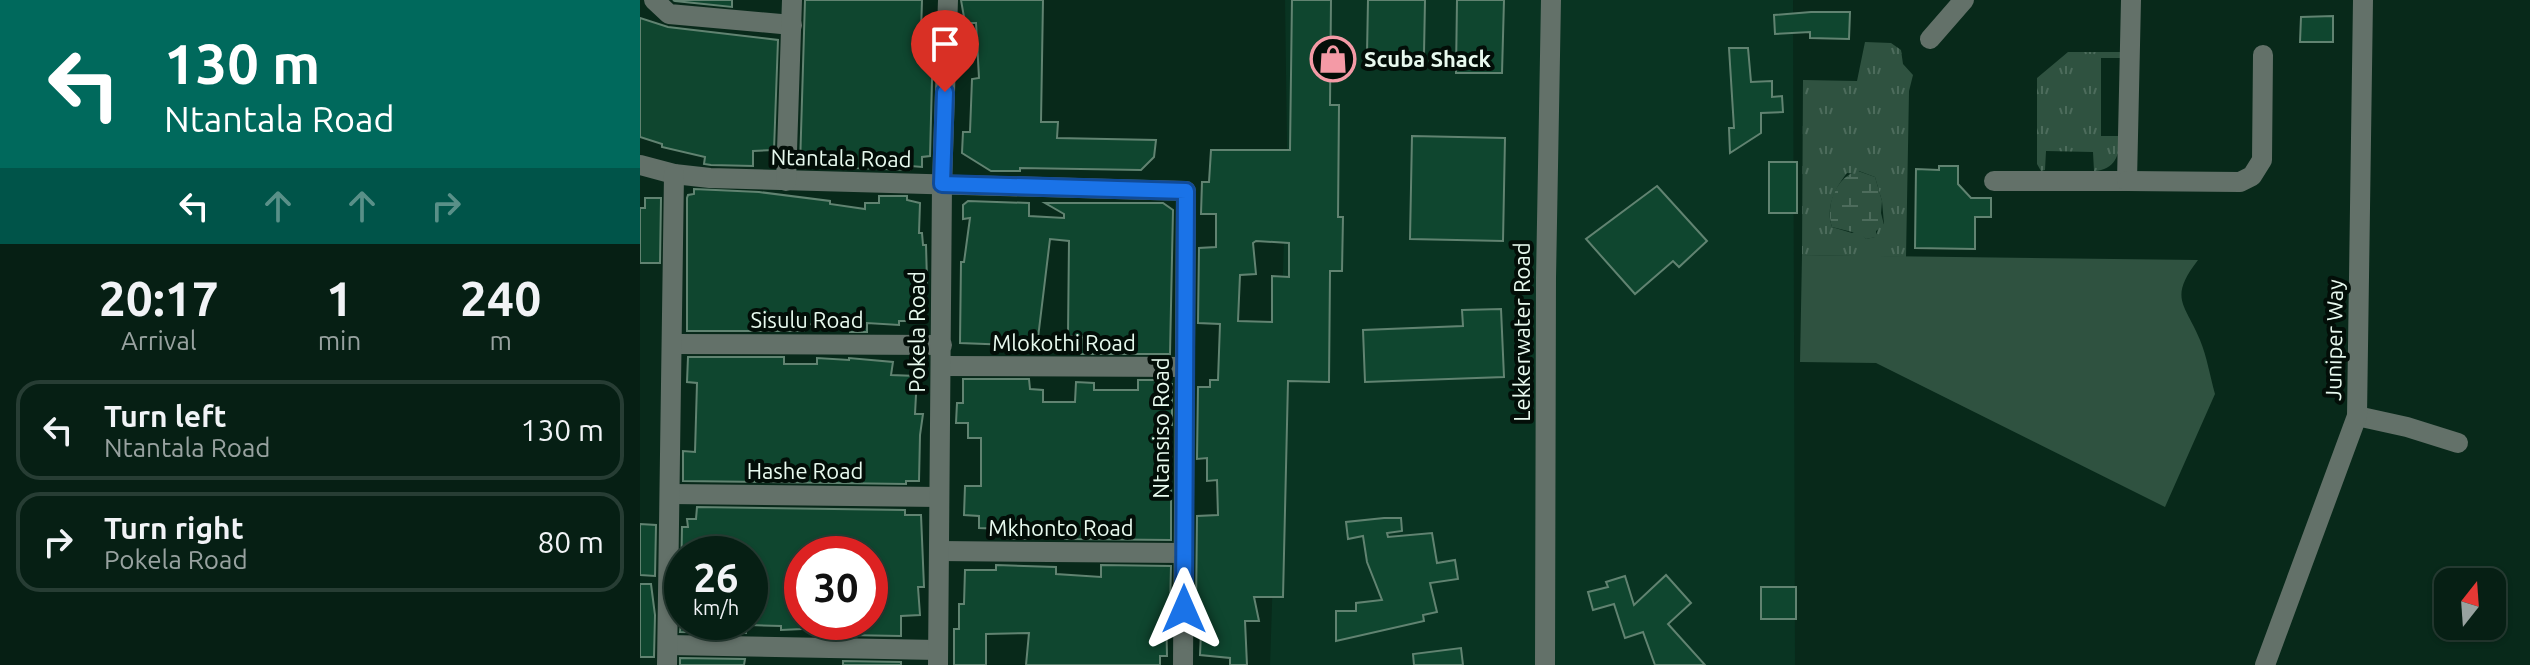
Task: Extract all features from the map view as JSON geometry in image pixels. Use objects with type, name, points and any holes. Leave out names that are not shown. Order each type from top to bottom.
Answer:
[{"type":"street","points":[[654,0],[669,14],[792,25]]},
{"type":"street","points":[[786,181],[792,0]]},
{"type":"street","name":"Pokela Road","points":[[938,657],[942,184],[948,0]]},
{"type":"street","name":"Lekkerwater Road","points":[[1545,665],[1546,278],[1551,0]]},
{"type":"street","points":[[1930,39],[1964,0]]},
{"type":"street","points":[[2127,181],[2131,0]]},
{"type":"street","name":"Juniper Way","points":[[2265,665],[2357,416],[2363,0]]},
{"type":"street","points":[[1994,181],[2240,182],[2252,176],[2262,160],[2263,55]]},
{"type":"street","name":"Ntantala Road","points":[[640,165],[699,178],[1186,191]]},
{"type":"street","points":[[674,174],[668,655],[938,657]]},
{"type":"street","name":"Ntansiso Road","points":[[1183,665],[1186,191]]},
{"type":"street","name":"Sisulu Road","points":[[672,344],[942,345]]},
{"type":"street","name":"Mlokothi Road","points":[[942,366],[1185,367]]},
{"type":"street","points":[[2357,416],[2458,443]]},
{"type":"street","name":"Hashe Road","points":[[670,494],[939,497]]},
{"type":"street","name":"Mkhonto Road","points":[[939,551],[1184,553]]},
{"type":"shaded area","points":[[1285,0],[1793,0],[1795,665],[1270,665],[1287,148]]},
{"type":"green space","points":[[1865,42],[1891,43],[1901,50],[1903,64],[1913,75],[1909,91],[1906,257],[1802,255],[1803,80],[1857,81]],"holes":[[[1859,171],[1875,177],[1884,224],[1879,227],[1875,237],[1866,239],[1858,230],[1852,233],[1832,227],[1832,198],[1847,173],[1857,174]]]},
{"type":"green space","points":[[2068,52],[2120,52],[2120,58],[2101,58],[2101,136],[2120,136],[2115,160],[2101,170],[2094,171],[2093,152],[2046,151],[2045,170],[2041,171],[2037,164],[2037,78]]},
{"type":"green space","points":[[1858,171],[1875,177],[1882,201],[1884,225],[1876,231],[1876,237],[1866,239],[1860,234],[1832,227],[1830,219],[1831,201],[1838,185]]},
{"type":"green space","points":[[1802,255],[2198,260],[2184,284],[2182,301],[2202,346],[2215,394],[2165,507],[1876,363],[1800,362]]},
{"type":"building","points":[[732,0],[732,7],[675,1]]},
{"type":"building","points":[[805,0],[922,0],[921,34],[929,34],[930,43],[933,43],[930,156],[922,157],[922,167],[911,166],[910,170],[800,166]]},
{"type":"building","points":[[961,0],[1043,0],[1041,122],[1058,122],[1057,138],[1156,140],[1154,157],[1141,170],[1020,168],[1020,171],[991,171],[962,153],[963,132],[970,132],[972,79],[979,78],[976,23],[965,23]]},
{"type":"building","points":[[1292,0],[1331,0],[1330,105],[1339,105],[1338,217],[1343,217],[1342,271],[1330,271],[1329,382],[1288,381],[1283,597],[1254,597],[1259,621],[1245,621],[1247,665],[1230,665],[1230,658],[1200,655],[1202,609],[1196,609],[1197,516],[1218,515],[1217,480],[1207,481],[1207,458],[1197,459],[1198,387],[1210,387],[1210,380],[1218,380],[1220,324],[1198,323],[1199,248],[1216,247],[1216,214],[1201,214],[1202,182],[1209,182],[1211,150],[1290,150]],"holes":[[[1253,243],[1289,243],[1289,277],[1272,276],[1272,322],[1238,321],[1240,275],[1256,274]]]},
{"type":"building","points":[[1368,0],[1425,0],[1424,54],[1367,54]]},
{"type":"building","points":[[1457,0],[1504,0],[1502,73],[1456,73]]},
{"type":"building","points":[[1850,12],[1849,39],[1810,38],[1810,32],[1775,34],[1774,15]]},
{"type":"building","points":[[2333,16],[2333,42],[2300,42],[2301,17]]},
{"type":"building","points":[[640,18],[668,27],[778,40],[774,150],[753,151],[753,166],[711,165],[704,164],[705,157],[662,147],[662,144],[640,137]]},
{"type":"building","points":[[1729,48],[1748,48],[1751,82],[1772,81],[1772,97],[1782,96],[1783,112],[1761,113],[1761,133],[1730,153],[1729,128],[1734,128]]},
{"type":"building","points":[[1412,136],[1505,138],[1503,241],[1410,239]]},
{"type":"building","points":[[1769,162],[1797,162],[1797,213],[1769,213]]},
{"type":"building","points":[[1939,166],[1958,166],[1958,184],[1971,198],[1991,198],[1991,217],[1975,217],[1975,249],[1915,248],[1916,169],[1939,170]]},
{"type":"building","points":[[1657,186],[1707,241],[1679,267],[1673,261],[1635,294],[1586,239]]},
{"type":"building","points":[[694,189],[759,192],[865,209],[865,203],[879,203],[879,196],[907,196],[907,200],[920,203],[919,233],[922,233],[923,245],[926,245],[927,281],[926,298],[921,297],[922,321],[899,321],[899,325],[867,323],[867,332],[850,332],[850,326],[804,324],[804,331],[687,331],[687,198],[694,194]]},
{"type":"building","points":[[645,198],[661,198],[660,263],[640,263],[640,208],[645,208]]},
{"type":"building","points":[[968,201],[1029,203],[1029,216],[1064,218],[1064,214],[1045,203],[1163,203],[1173,210],[1170,354],[1081,354],[1082,336],[1068,336],[1069,241],[1050,239],[1037,346],[960,343],[961,262],[964,262],[970,218],[963,219],[963,205]]},
{"type":"building","points":[[1501,309],[1504,377],[1365,382],[1363,330],[1463,326],[1462,310]]},
{"type":"building","points":[[688,357],[784,357],[784,364],[817,364],[817,358],[893,362],[891,375],[917,376],[915,414],[923,414],[919,481],[906,481],[906,484],[683,481],[683,451],[695,452],[697,383],[687,382]]},
{"type":"building","points":[[963,379],[1029,379],[1030,389],[1043,390],[1043,402],[1075,402],[1076,382],[1094,383],[1094,390],[1138,390],[1138,380],[1169,380],[1168,384],[1172,384],[1172,425],[1159,425],[1158,465],[1171,466],[1171,540],[1065,539],[1065,533],[1003,539],[1003,529],[979,528],[979,516],[964,515],[965,486],[981,486],[981,438],[968,438],[968,423],[956,423],[957,403],[963,403]]},
{"type":"building","points":[[697,507],[905,510],[905,515],[921,515],[924,587],[918,587],[920,615],[901,616],[901,636],[888,636],[888,536],[784,536],[784,630],[781,630],[781,626],[768,626],[768,536],[682,536],[682,527],[688,527],[687,519],[696,519]]},
{"type":"building","points":[[1401,518],[1402,531],[1387,533],[1388,537],[1432,533],[1437,563],[1455,560],[1458,579],[1430,583],[1437,612],[1423,615],[1424,621],[1336,641],[1336,611],[1356,611],[1356,603],[1382,600],[1367,562],[1363,536],[1348,539],[1346,522]]},
{"type":"building","points":[[640,524],[656,525],[655,576],[640,575]]},
{"type":"building","points":[[996,565],[1056,567],[1056,574],[1101,577],[1101,565],[1171,566],[1170,608],[1166,608],[1167,656],[1160,656],[1160,665],[1026,665],[1029,633],[986,634],[986,665],[954,665],[954,629],[959,629],[959,604],[964,604],[965,570],[996,570]]},
{"type":"building","points":[[1666,575],[1691,603],[1668,624],[1705,665],[1655,665],[1643,632],[1625,638],[1614,604],[1593,610],[1588,592],[1608,587],[1606,582],[1625,576],[1634,605]]},
{"type":"building","points":[[640,584],[651,584],[655,615],[654,657],[640,657]]},
{"type":"building","points":[[1761,587],[1796,587],[1796,619],[1761,619]]},
{"type":"building","points":[[1461,648],[1463,665],[1414,665],[1413,654]]},
{"type":"building","points":[[680,658],[745,659],[744,665],[680,665]]},
{"type":"building","points":[[843,661],[901,662],[901,665],[843,665]]},
{"type":"place","name":"Scuba Shack","points":[[1333,59]]},
{"type":"route","points":[[945,92],[942,184],[1186,191],[1184,609]]}]
